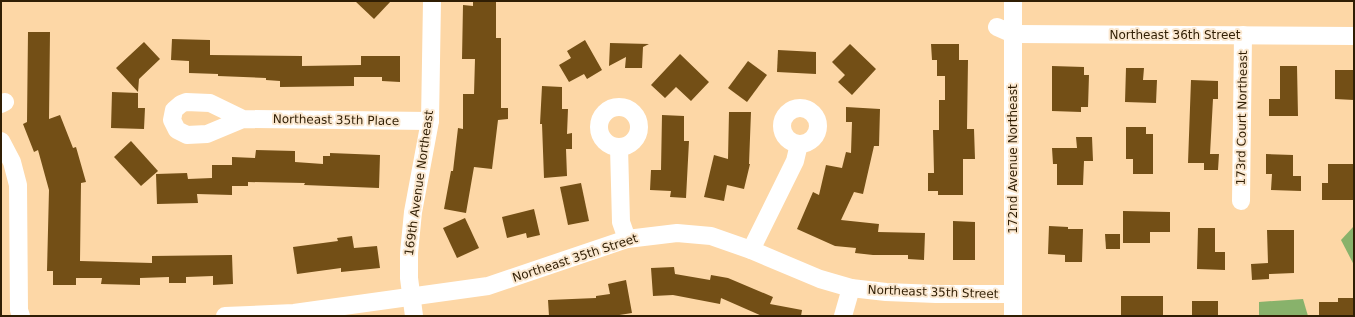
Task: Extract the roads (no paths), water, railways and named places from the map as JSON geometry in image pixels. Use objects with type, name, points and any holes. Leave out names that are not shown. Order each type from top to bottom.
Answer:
[{"type":"street","name":"169th Avenue Northeast","points":[[414,316],[411,298],[409,253],[413,212],[430,121],[432,1]]},
{"type":"street","name":"172nd Avenue Northeast","points":[[1013,1],[1013,316]]},
{"type":"street","name":"Northeast 36th Street","points":[[997,27],[1013,34],[1354,36]]},
{"type":"street","name":"173rd Court Northeast","points":[[1241,202],[1243,36]]},
{"type":"street","name":"Northeast 35th Place","points":[[243,120],[430,121]]},
{"type":"street","points":[[1,141],[12,162],[18,185],[19,310],[21,316]]},
{"type":"street","points":[[752,250],[795,161],[799,144]]},
{"type":"street","points":[[620,148],[621,222],[627,239]]},
{"type":"street","name":"Northeast 35th Street","points":[[225,316],[294,313],[411,298],[488,286],[627,239],[677,232],[711,236],[752,250],[820,279],[851,288],[900,293],[1013,294]]},
{"type":"street","points":[[843,316],[851,288]]}]
